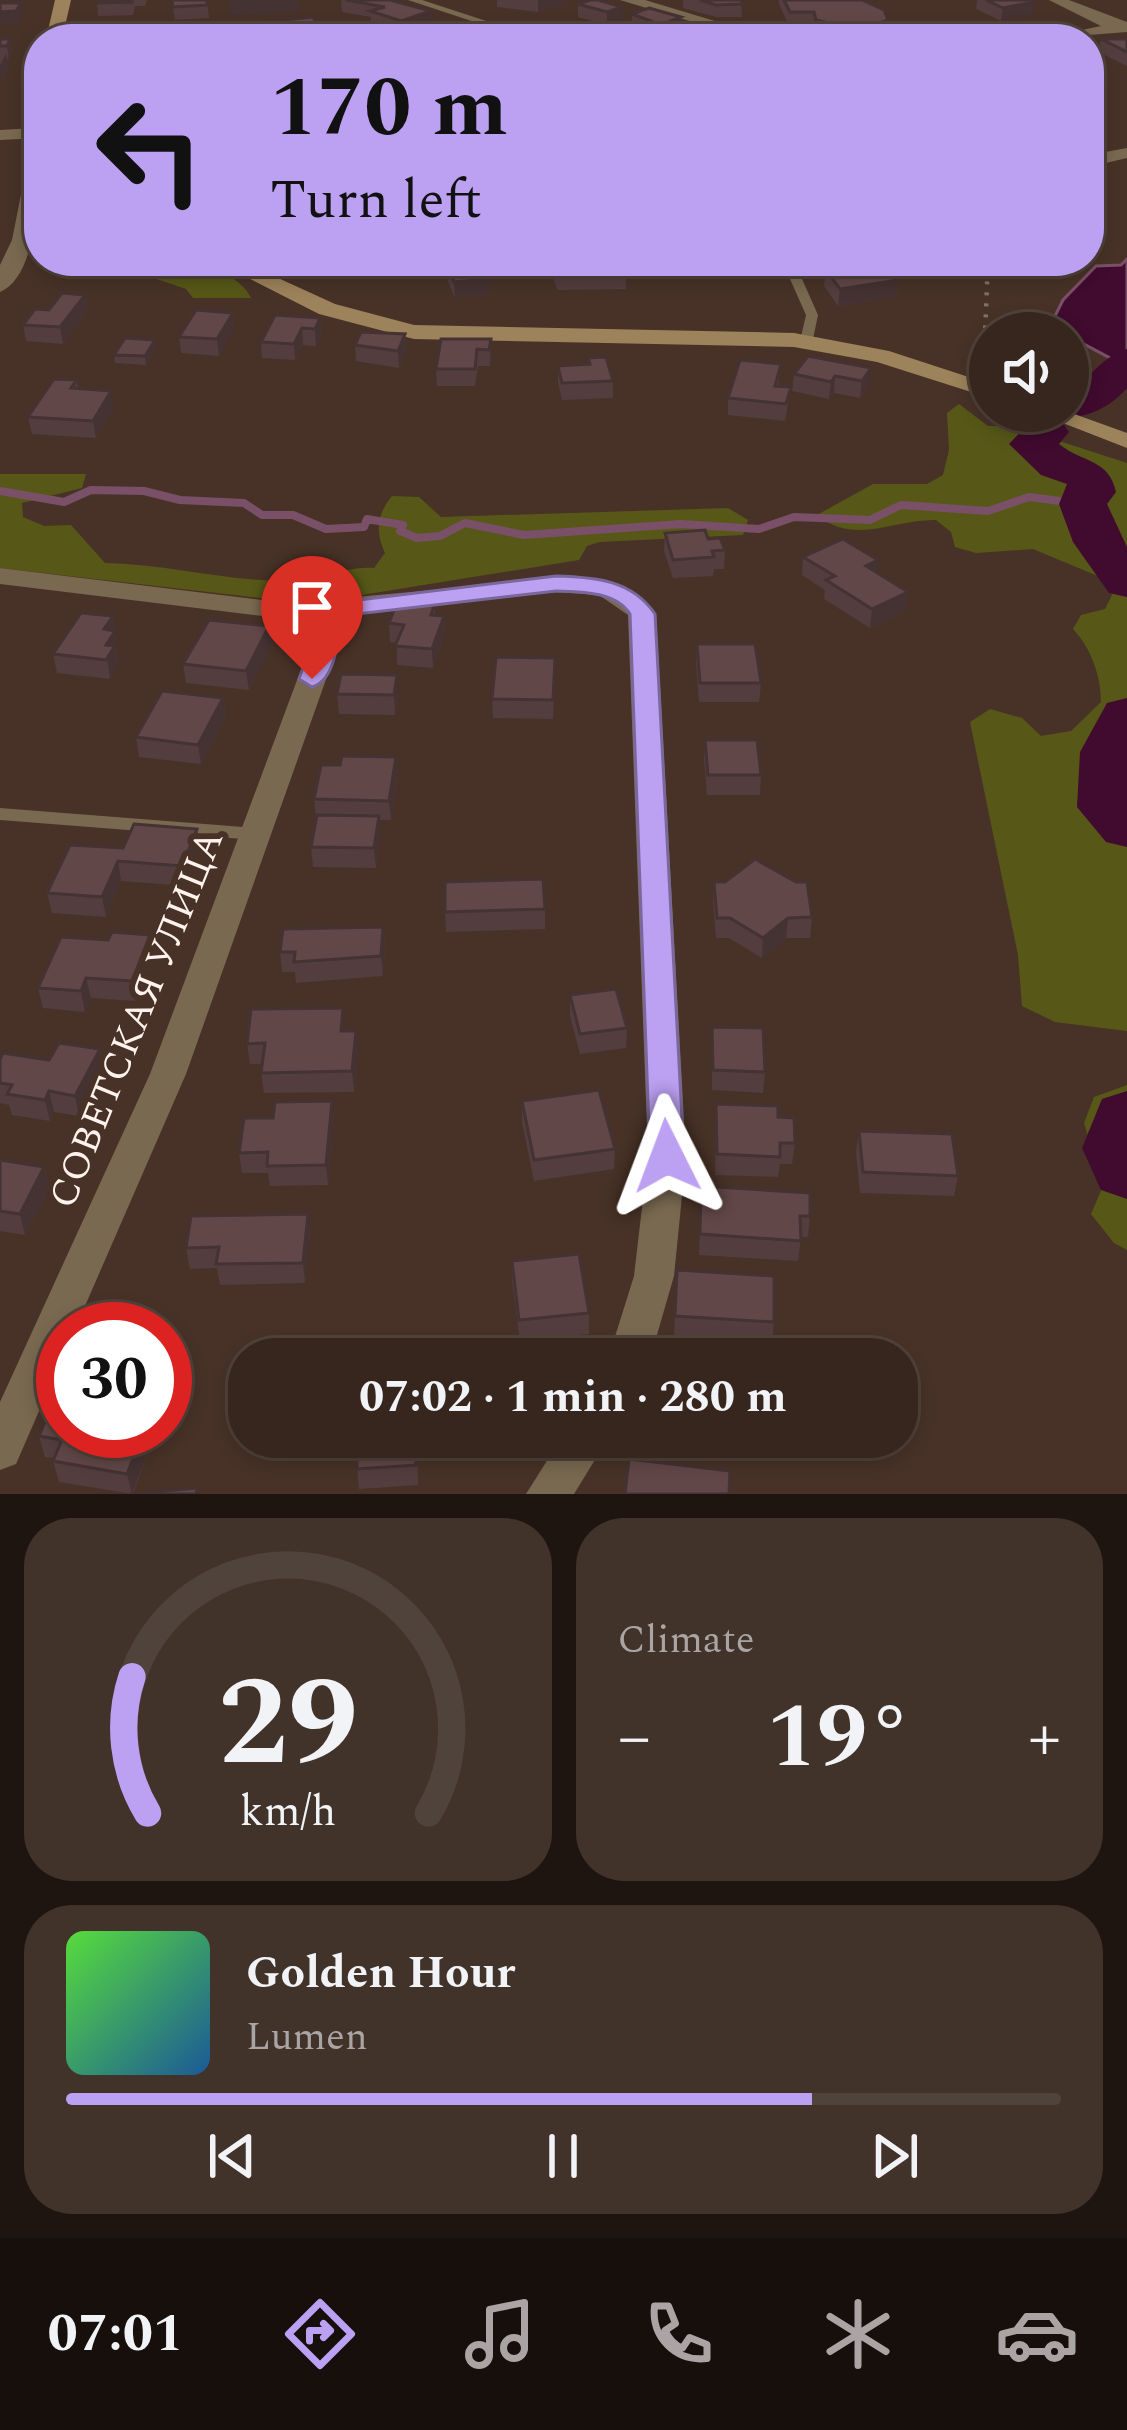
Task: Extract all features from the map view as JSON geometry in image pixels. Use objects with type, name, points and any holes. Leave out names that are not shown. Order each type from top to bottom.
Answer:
[{"type":"street","points":[[628,0],[714,24]]},
{"type":"street","points":[[1057,0],[1123,28]]},
{"type":"street","points":[[0,286],[24,240]]},
{"type":"street","points":[[257,276],[327,309],[414,332],[807,341],[881,356],[969,384]]},
{"type":"street","points":[[1089,427],[1127,441]]},
{"type":"street","points":[[0,576],[287,611],[514,585],[592,585],[632,599],[642,614],[667,1156],[654,1276],[635,1338]]},
{"type":"street","name":"СОВЕТСКАЯ УЛИЦА","points":[[0,1450],[168,1074],[326,640],[326,610]]},
{"type":"street","points":[[548,1494],[572,1458]]},
{"type":"lane","points":[[412,0],[488,24]]},
{"type":"lane","points":[[795,276],[812,315],[807,341]]},
{"type":"lane","points":[[0,814],[256,834]]},
{"type":"path","points":[[958,359],[984,359],[987,276]]},
{"type":"shaded area","points":[[1127,259],[1127,367],[1089,347],[1089,312],[1057,312],[1086,276],[1104,276],[1104,266],[1121,265]]},
{"type":"shaded area","points":[[148,276],[228,276],[251,298],[193,298],[186,289]]},
{"type":"shaded area","points":[[959,404],[969,412],[969,432],[1031,432],[1127,463],[1127,1031],[1055,1022],[1022,1006],[1018,955],[970,722],[990,709],[1022,718],[1041,736],[1071,731],[1101,702],[1094,663],[1073,629],[1081,615],[1105,609],[1112,595],[1105,579],[1033,549],[976,553],[955,547],[951,532],[936,520],[860,530],[831,524],[817,515],[873,484],[927,484],[943,475],[949,450],[947,413]]},
{"type":"shaded area","points":[[0,474],[86,474],[82,488],[22,503],[23,517],[44,526],[71,525],[105,563],[268,581],[374,568],[385,553],[379,523],[392,496],[419,497],[441,517],[728,508],[748,520],[743,535],[600,542],[587,546],[579,560],[337,599],[278,600],[0,568]]},
{"type":"shaded area","points":[[1127,1085],[1127,1250],[1114,1243],[1091,1214],[1103,1186],[1084,1123],[1094,1097]]},
{"type":"building","points":[[172,0],[207,0],[207,5],[173,7]]},
{"type":"building","points":[[346,0],[390,0],[431,11],[401,21],[370,11],[385,7]]},
{"type":"building","points":[[590,0],[622,7],[607,12],[578,4]]},
{"type":"building","points":[[700,0],[741,0],[743,4],[716,5]]},
{"type":"building","points":[[784,0],[862,0],[884,10],[888,20],[832,24],[816,20],[814,12],[790,12]]},
{"type":"building","points":[[986,0],[1029,0],[1034,2],[1003,8]]},
{"type":"building","points":[[0,3],[21,3],[16,11],[0,12]]},
{"type":"building","points":[[649,8],[681,17],[658,24],[632,14]]},
{"type":"building","points":[[313,17],[317,24],[263,24]]},
{"type":"building","points":[[1104,39],[1127,39],[1127,52],[1104,40]]},
{"type":"building","points":[[452,276],[490,279],[454,282]]},
{"type":"building","points":[[830,276],[895,276],[898,280],[840,289]]},
{"type":"building","points":[[62,293],[85,295],[60,327],[23,325],[35,309],[49,310]]},
{"type":"building","points":[[196,310],[233,313],[217,339],[179,337]]},
{"type":"building","points":[[275,315],[320,318],[315,329],[302,328],[294,344],[261,342]]},
{"type":"building","points":[[361,332],[405,334],[398,351],[355,345]]},
{"type":"building","points":[[125,338],[155,340],[145,356],[114,355]]},
{"type":"building","points":[[441,339],[491,339],[489,350],[477,349],[475,369],[436,369]]},
{"type":"building","points":[[808,356],[871,368],[862,381],[835,376],[831,382],[794,374]]},
{"type":"building","points":[[606,357],[613,381],[562,383],[558,366],[590,364],[588,358]]},
{"type":"building","points":[[740,360],[781,364],[775,386],[791,387],[786,404],[728,398]]},
{"type":"building","points":[[54,379],[77,380],[71,388],[111,391],[93,421],[28,417]]},
{"type":"building","points":[[705,530],[708,539],[720,538],[725,550],[712,551],[714,557],[673,560],[665,533]]},
{"type":"building","points":[[843,539],[878,560],[866,566],[908,592],[872,609],[826,580],[835,576],[803,557]]},
{"type":"building","points":[[397,602],[434,606],[431,615],[444,616],[432,649],[395,646],[404,625],[389,623]]},
{"type":"building","points":[[81,613],[113,616],[104,629],[115,631],[106,645],[115,646],[106,660],[53,654]]},
{"type":"building","points":[[209,620],[269,626],[246,671],[183,664]]},
{"type":"building","points":[[697,644],[755,644],[761,683],[700,683]]},
{"type":"building","points":[[496,657],[555,658],[553,700],[492,699]]},
{"type":"building","points":[[341,674],[397,675],[394,695],[337,694]]},
{"type":"building","points":[[162,691],[223,698],[198,745],[136,737]]},
{"type":"building","points":[[705,740],[757,740],[761,775],[708,775]]},
{"type":"building","points":[[342,756],[396,757],[389,801],[314,799],[321,765],[340,765]]},
{"type":"building","points":[[317,815],[379,816],[374,848],[311,847]]},
{"type":"building","points":[[134,824],[197,829],[182,866],[118,861],[102,897],[47,893],[70,845],[123,848]]},
{"type":"building","points":[[755,859],[796,882],[807,882],[812,917],[788,918],[763,938],[730,918],[717,918],[714,882],[725,882]]},
{"type":"building","points":[[543,879],[545,909],[445,912],[445,882]]},
{"type":"building","points":[[383,927],[381,956],[294,962],[295,952],[280,952],[283,929]]},
{"type":"building","points":[[112,932],[150,935],[132,981],[86,978],[81,991],[38,988],[61,937],[108,940]]},
{"type":"building","points":[[616,989],[627,1028],[580,1034],[570,995]]},
{"type":"building","points":[[343,1008],[341,1031],[356,1031],[352,1071],[261,1073],[265,1043],[247,1044],[251,1009]]},
{"type":"building","points":[[712,1027],[763,1028],[765,1072],[713,1070]]},
{"type":"building","points":[[59,1043],[100,1049],[75,1096],[49,1091],[45,1100],[7,1094],[12,1085],[0,1083],[3,1053],[49,1060]]},
{"type":"building","points":[[599,1090],[615,1149],[534,1160],[522,1101]]},
{"type":"building","points":[[332,1101],[326,1165],[267,1166],[268,1152],[239,1153],[244,1118],[273,1118],[275,1102]]},
{"type":"building","points":[[716,1104],[778,1106],[778,1117],[794,1118],[795,1143],[780,1143],[780,1157],[717,1154]]},
{"type":"building","points":[[859,1131],[952,1134],[958,1176],[863,1172]]},
{"type":"building","points":[[0,1160],[44,1167],[20,1214],[0,1211]]},
{"type":"building","points":[[701,1186],[810,1193],[810,1216],[800,1216],[801,1241],[700,1234]]},
{"type":"building","points":[[308,1214],[303,1263],[216,1264],[219,1247],[186,1248],[191,1216]]},
{"type":"building","points":[[579,1254],[589,1313],[519,1320],[512,1261]]},
{"type":"building","points":[[677,1270],[774,1276],[774,1322],[675,1316]]},
{"type":"building","points":[[54,1458],[133,1458],[127,1474]]},
{"type":"building","points":[[357,1458],[416,1458],[416,1465],[357,1469]]},
{"type":"building","points":[[629,1459],[730,1471],[729,1494],[625,1494]]},
{"type":"building","points":[[197,1488],[196,1494],[130,1494]]},
{"type":"waterway","points":[[1089,396],[1102,390],[1127,362]]},
{"type":"waterway","points":[[1046,432],[1032,444],[1057,465],[1089,476],[1092,492],[1083,504],[1098,542],[1127,582]]},
{"type":"waterway","points":[[0,491],[64,502],[91,490],[144,491],[180,500],[244,503],[262,515],[293,515],[326,529],[364,527],[367,519],[403,525],[400,531],[417,538],[440,536],[465,523],[524,535],[681,524],[759,529],[794,517],[870,520],[901,505],[988,511],[1029,497],[1083,504]]},
{"type":"waterway","points":[[1127,715],[1109,752],[1107,807],[1127,828]]},
{"type":"waterway","points":[[1127,1118],[1118,1148],[1127,1170]]},
{"type":"route","points":[[312,679],[326,640],[326,610],[514,585],[592,585],[632,599],[642,614],[667,1156]]}]
